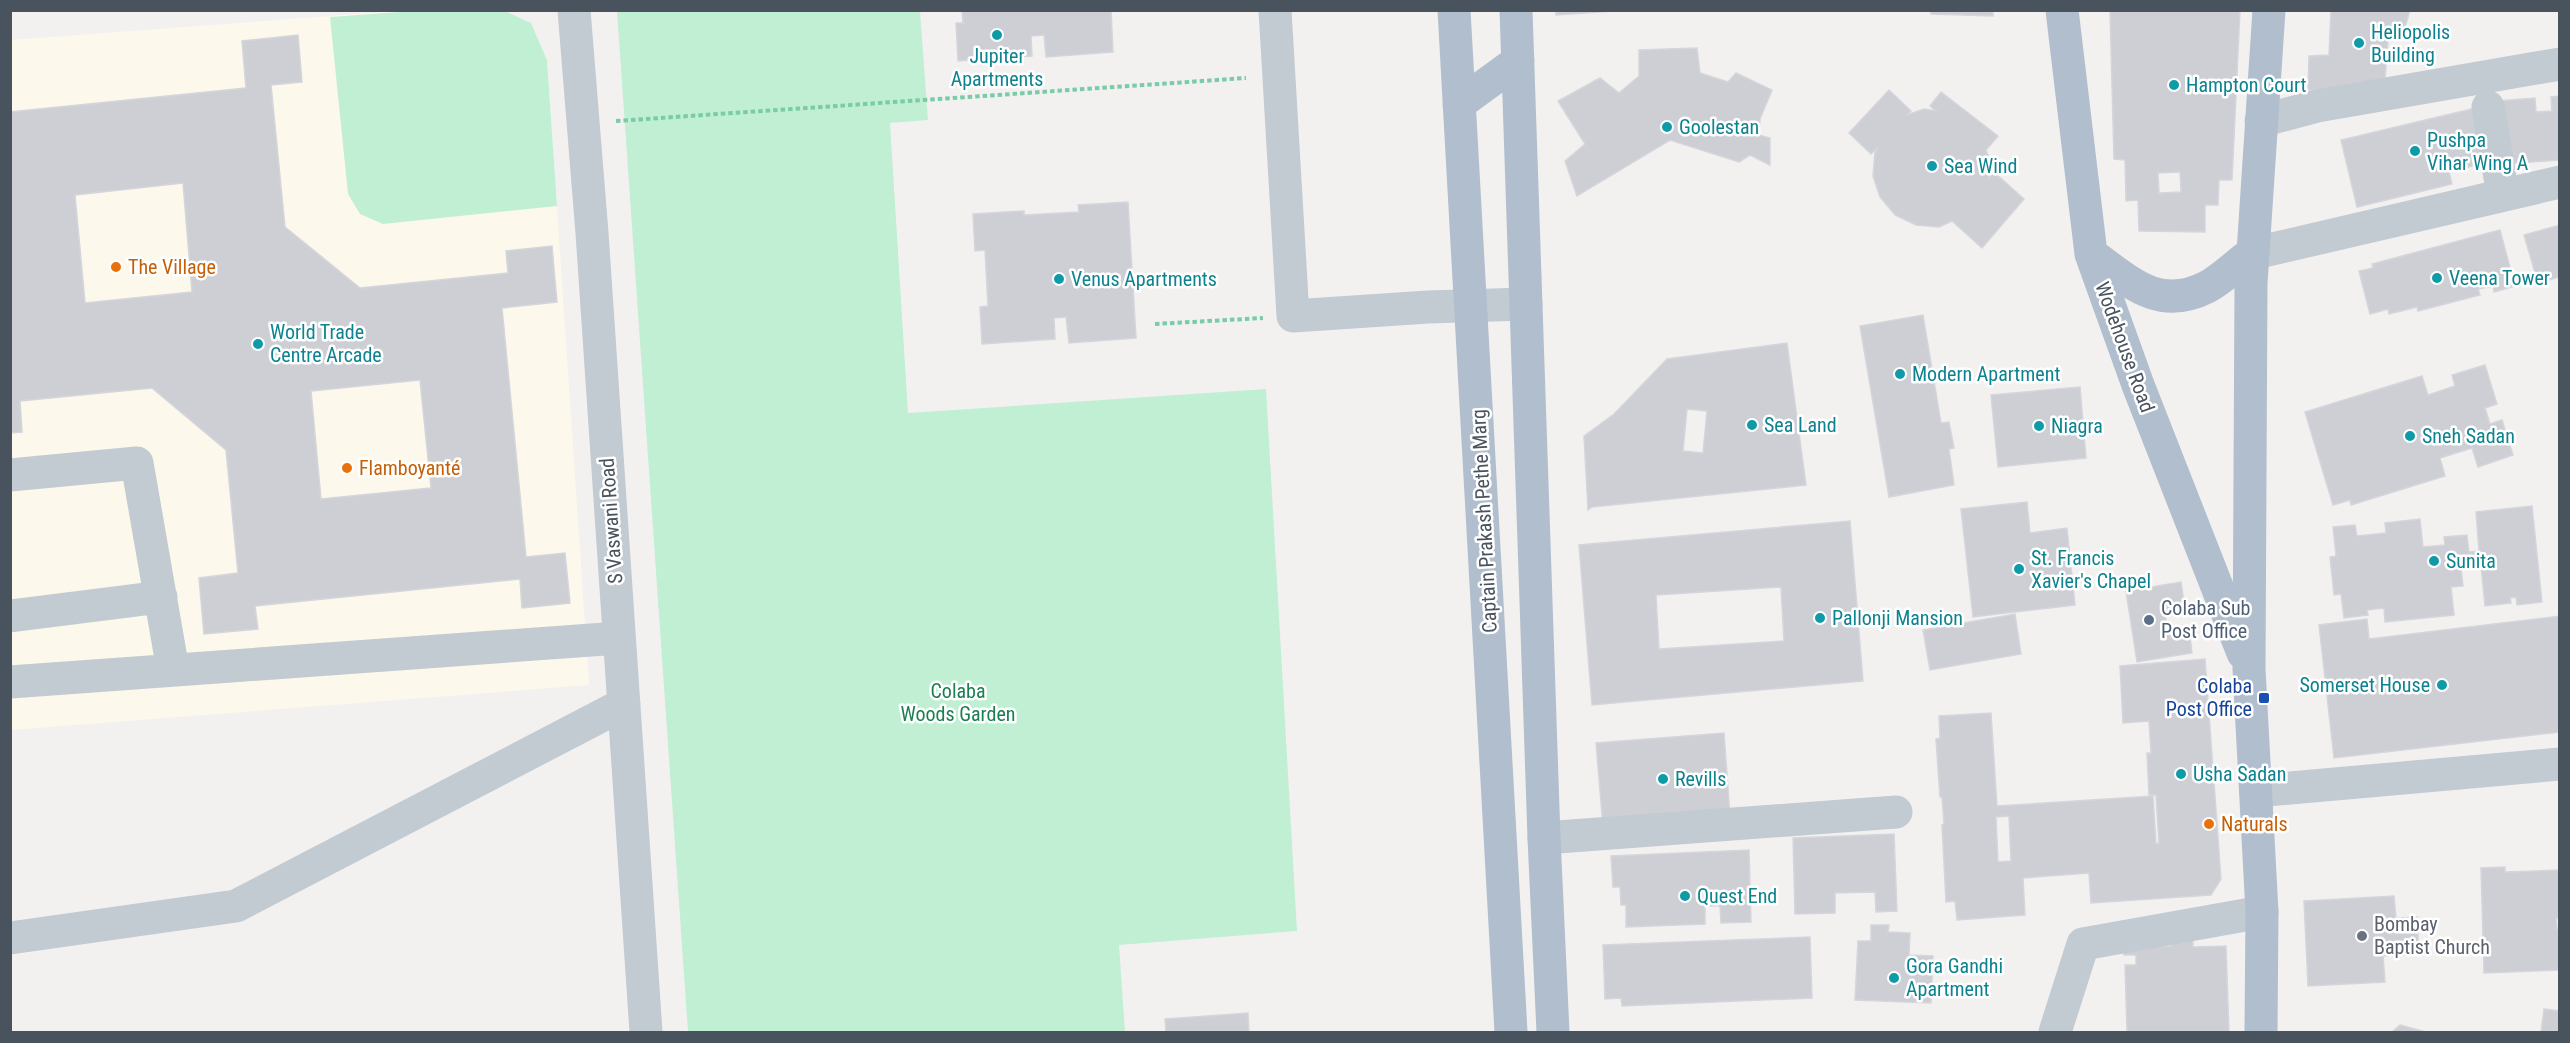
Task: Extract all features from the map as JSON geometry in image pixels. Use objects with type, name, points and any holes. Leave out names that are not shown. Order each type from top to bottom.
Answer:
[{"type":"main road","name":"Captain Prakash Pethe Marg","points":[[1454,10],[1511,1032]]},
{"type":"main road","points":[[1516,10],[1544,838],[1553,1032]]},
{"type":"main road","name":"Wodehouse Road","points":[[2062,10],[2091,255],[2138,385],[2249,669]]},
{"type":"main road","points":[[2260,1032],[2262,912],[2249,669],[2251,254],[2269,10]]},
{"type":"main road","points":[[1460,104],[1518,61]]},
{"type":"main road","points":[[2091,255],[2146,291],[2167,297],[2187,294],[2208,286],[2251,254]]},
{"type":"street","name":"S Vaswani Road","points":[[574,10],[584,124],[646,1032]]},
{"type":"street","points":[[1275,10],[1293,316],[1428,307],[1526,304]]},
{"type":"street","points":[[2261,121],[2318,106],[2559,64]]},
{"type":"street","points":[[2488,106],[2503,195]]},
{"type":"street","points":[[2251,254],[2559,182]]},
{"type":"street","points":[[10,475],[138,463],[173,670]]},
{"type":"street","points":[[10,615],[161,597]]},
{"type":"street","points":[[10,682],[619,638]]},
{"type":"street","points":[[10,938],[236,906],[624,704]]},
{"type":"street","points":[[2256,791],[2559,764]]},
{"type":"street","points":[[1544,838],[1896,812]]},
{"type":"street","points":[[2055,1032],[2083,944],[2262,912]]},
{"type":"path","points":[[584,124],[1280,76]]},
{"type":"path","points":[[1155,324],[1293,316]]},
{"type":"shaded area","points":[[413,10],[505,11],[531,23],[547,60],[589,685],[11,730],[11,40]]},
{"type":"green space","points":[[413,11],[505,11],[531,23],[547,60],[557,206],[383,224],[360,214],[348,194],[330,17]]},
{"type":"green space","name":"Colaba Woods Garden","points":[[617,11],[920,11],[928,120],[890,123],[908,413],[1266,389],[1297,931],[1119,945],[1125,1032],[688,1032]]},
{"type":"building","name":"Jupiter Apartments","points":[[962,10],[1111,10],[1113,52],[1046,57],[1044,35],[1031,36],[1032,56],[958,61],[956,23],[963,23]]},
{"type":"building","points":[[1556,10],[1629,10],[1556,15]]},
{"type":"building","points":[[1931,10],[1993,10],[1993,16],[1931,14]]},
{"type":"building","name":"Hampton Court","points":[[2110,10],[2240,10],[2232,180],[2219,180],[2218,205],[2205,205],[2205,232],[2139,231],[2138,200],[2126,201],[2125,160],[2114,159]],"holes":[[[2180,172],[2181,192],[2159,193],[2158,173]]]},
{"type":"building","name":"Heliopolis Building","points":[[2331,10],[2410,10],[2404,31],[2389,28],[2384,92],[2308,90],[2309,56],[2329,55]]},
{"type":"building","name":"World Trade Centre Arcade","points":[[298,35],[302,82],[271,85],[285,227],[360,288],[508,273],[506,251],[552,246],[557,302],[502,308],[526,557],[565,553],[570,603],[522,608],[520,579],[255,606],[258,629],[204,634],[199,578],[238,573],[226,450],[152,388],[20,401],[22,432],[10,433],[10,112],[246,88],[242,41]],"holes":[[[183,183],[192,292],[85,303],[75,195]],[[420,380],[431,488],[321,499],[311,391]]]},
{"type":"building","name":"Goolestan","points":[[1697,48],[1700,73],[1728,82],[1736,73],[1772,90],[1760,119],[1759,135],[1770,138],[1770,165],[1750,155],[1739,162],[1670,140],[1577,196],[1565,161],[1585,144],[1558,101],[1600,78],[1619,93],[1639,76],[1639,50]]},
{"type":"building","name":"Sea Wind","points":[[1889,90],[1911,111],[1907,115],[1924,109],[1936,111],[1930,106],[1941,92],[1998,136],[1986,150],[1990,160],[1989,178],[1994,172],[2024,199],[1982,248],[1952,221],[1939,227],[1916,225],[1895,215],[1880,197],[1873,176],[1875,152],[1878,147],[1871,154],[1849,133]]},
{"type":"building","points":[[2560,96],[2560,160],[2503,164],[2498,101],[2535,98],[2536,112],[2552,111],[2551,97]]},
{"type":"building","name":"Pushpa Vihar Wing A","points":[[2476,108],[2489,162],[2449,172],[2452,184],[2357,207],[2341,140]]},
{"type":"building","name":"Venus Apartments","points":[[1128,202],[1136,338],[1069,343],[1066,317],[1054,318],[1055,339],[982,344],[980,307],[988,306],[985,250],[975,251],[973,214],[1024,211],[1024,215],[1079,212],[1078,205]]},
{"type":"building","points":[[2560,225],[2560,277],[2538,283],[2524,235]]},
{"type":"building","name":"Veena Tower","points":[[2500,230],[2515,286],[2494,292],[2493,286],[2478,289],[2480,295],[2418,311],[2417,307],[2389,314],[2388,309],[2370,314],[2359,271],[2373,268],[2372,264]]},
{"type":"building","name":"Modern Apartment","points":[[1923,315],[1941,423],[1949,422],[1954,448],[1949,449],[1954,485],[1889,497],[1860,326]]},
{"type":"building","name":"Sea Land","points":[[1787,343],[1806,485],[1592,507],[1588,510],[1584,436],[1614,414],[1667,359]],"holes":[[[1687,409],[1707,411],[1703,453],[1683,451]]]},
{"type":"building","name":"Sneh Sadan","points":[[2485,365],[2497,404],[2485,408],[2490,424],[2502,420],[2513,455],[2478,467],[2472,448],[2440,458],[2445,476],[2351,505],[2350,500],[2333,505],[2305,412],[2422,376],[2428,395],[2455,386],[2452,375]]},
{"type":"building","name":"Niagra","points":[[2080,387],[2086,458],[1998,467],[1991,395]]},
{"type":"building","name":"St. Francis Xavier's Chapel","points":[[2027,502],[2030,533],[2067,528],[2075,605],[1973,617],[1961,509]]},
{"type":"building","name":"Sunita","points":[[2532,506],[2542,602],[2517,605],[2516,597],[2510,598],[2511,603],[2485,606],[2481,566],[2461,568],[2463,586],[2451,587],[2454,615],[2385,622],[2384,608],[2367,610],[2368,615],[2344,618],[2341,594],[2334,595],[2330,557],[2336,556],[2333,527],[2355,525],[2357,536],[2386,533],[2385,523],[2420,519],[2423,547],[2445,545],[2444,537],[2467,535],[2469,552],[2479,551],[2476,512]]},
{"type":"building","name":"Pallonji Mansion","points":[[1850,521],[1863,681],[1592,705],[1579,545]],"holes":[[[1781,587],[1784,641],[1659,649],[1656,595]]]},
{"type":"building","name":"Colaba Sub Post Office","points":[[2181,582],[2185,609],[2165,612],[2168,632],[2189,629],[2192,653],[2137,662],[2126,591]]},
{"type":"building","points":[[2015,614],[2021,654],[1930,670],[1923,630]]},
{"type":"building","name":"Somerset House","points":[[2560,616],[2560,732],[2334,758],[2319,625],[2367,619],[2369,639]]},
{"type":"building","name":"Usha Sadan","points":[[2205,659],[2221,879],[2211,895],[2091,903],[2089,873],[2023,878],[2025,915],[1957,920],[1955,901],[1946,902],[1942,825],[1944,824],[1936,739],[1940,738],[1939,716],[1991,713],[1997,806],[2153,796],[2156,844],[2159,843],[2156,795],[2149,795],[2147,753],[2151,753],[2149,721],[2123,723],[2120,666]],"holes":[[[2009,816],[2011,861],[1998,862],[1996,817]]]},
{"type":"building","name":"Revills","points":[[1724,733],[1730,816],[1603,826],[1596,743]]},
{"type":"building","points":[[1894,834],[1897,911],[1876,912],[1875,892],[1835,893],[1835,913],[1795,914],[1793,838]]},
{"type":"building","name":"Quest End","points":[[1749,850],[1751,922],[1721,923],[1720,906],[1705,906],[1705,924],[1626,927],[1626,905],[1621,905],[1620,887],[1613,887],[1611,856]]},
{"type":"building","points":[[2505,867],[2505,872],[2560,870],[2560,918],[2556,918],[2557,929],[2560,929],[2560,970],[2484,973],[2481,868]]},
{"type":"building","name":"Bombay Baptist Church","points":[[2394,896],[2396,918],[2417,917],[2419,954],[2383,956],[2385,982],[2308,986],[2304,901]]},
{"type":"building","name":"Gora Gandhi Apartment","points":[[1871,925],[1889,925],[1888,932],[1910,933],[1909,955],[1933,956],[1931,1003],[1855,1000],[1858,941],[1871,941]]},
{"type":"building","points":[[2171,934],[2193,934],[2193,947],[2226,946],[2229,1032],[2127,1032],[2125,965],[2136,965],[2136,955],[2124,955],[2124,948],[2171,946]]},
{"type":"building","points":[[1810,937],[1812,998],[1622,1006],[1621,998],[1605,999],[1603,945]]},
{"type":"building","points":[[2544,1009],[2560,1011],[2560,1032],[2541,1032]]},
{"type":"building","points":[[1248,1013],[1249,1032],[1166,1032],[1165,1019]]},
{"type":"building","points":[[2400,1025],[2426,1032],[2392,1032]]},
{"type":"place","name":"Jupiter Apartments","points":[[997,35]]},
{"type":"place","name":"Heliopolis Building","points":[[2359,43]]},
{"type":"place","name":"Hampton Court","points":[[2174,85]]},
{"type":"place","name":"Goolestan","points":[[1667,127]]},
{"type":"place","name":"Pushpa Vihar Wing A","points":[[2415,151]]},
{"type":"place","name":"Sea Wind","points":[[1932,166]]},
{"type":"place","name":"The Village","points":[[116,267]]},
{"type":"place","name":"Veena Tower","points":[[2437,278]]},
{"type":"place","name":"Venus Apartments","points":[[1059,279]]},
{"type":"place","name":"World Trade Centre Arcade","points":[[258,344]]},
{"type":"place","name":"Modern Apartment","points":[[1900,374]]},
{"type":"place","name":"Sea Land","points":[[1752,425]]},
{"type":"place","name":"Niagra","points":[[2039,426]]},
{"type":"place","name":"Sneh Sadan","points":[[2410,436]]},
{"type":"place","name":"Flamboyanté","points":[[347,468]]},
{"type":"place","name":"Sunita","points":[[2434,561]]},
{"type":"place","name":"St. Francis Xavier's Chapel","points":[[2019,569]]},
{"type":"place","name":"Pallonji Mansion","points":[[1820,618]]},
{"type":"place","name":"Colaba Sub Post Office","points":[[2149,620]]},
{"type":"place","name":"Somerset House","points":[[2442,685]]},
{"type":"place","name":"Colaba Post Office","points":[[2264,698]]},
{"type":"place","name":"Usha Sadan","points":[[2181,774]]},
{"type":"place","name":"Revills","points":[[1663,779]]},
{"type":"place","name":"Naturals","points":[[2209,824]]},
{"type":"place","name":"Quest End","points":[[1685,896]]},
{"type":"place","name":"Bombay Baptist Church","points":[[2362,936]]},
{"type":"place","name":"Gora Gandhi Apartment","points":[[1894,978]]}]
